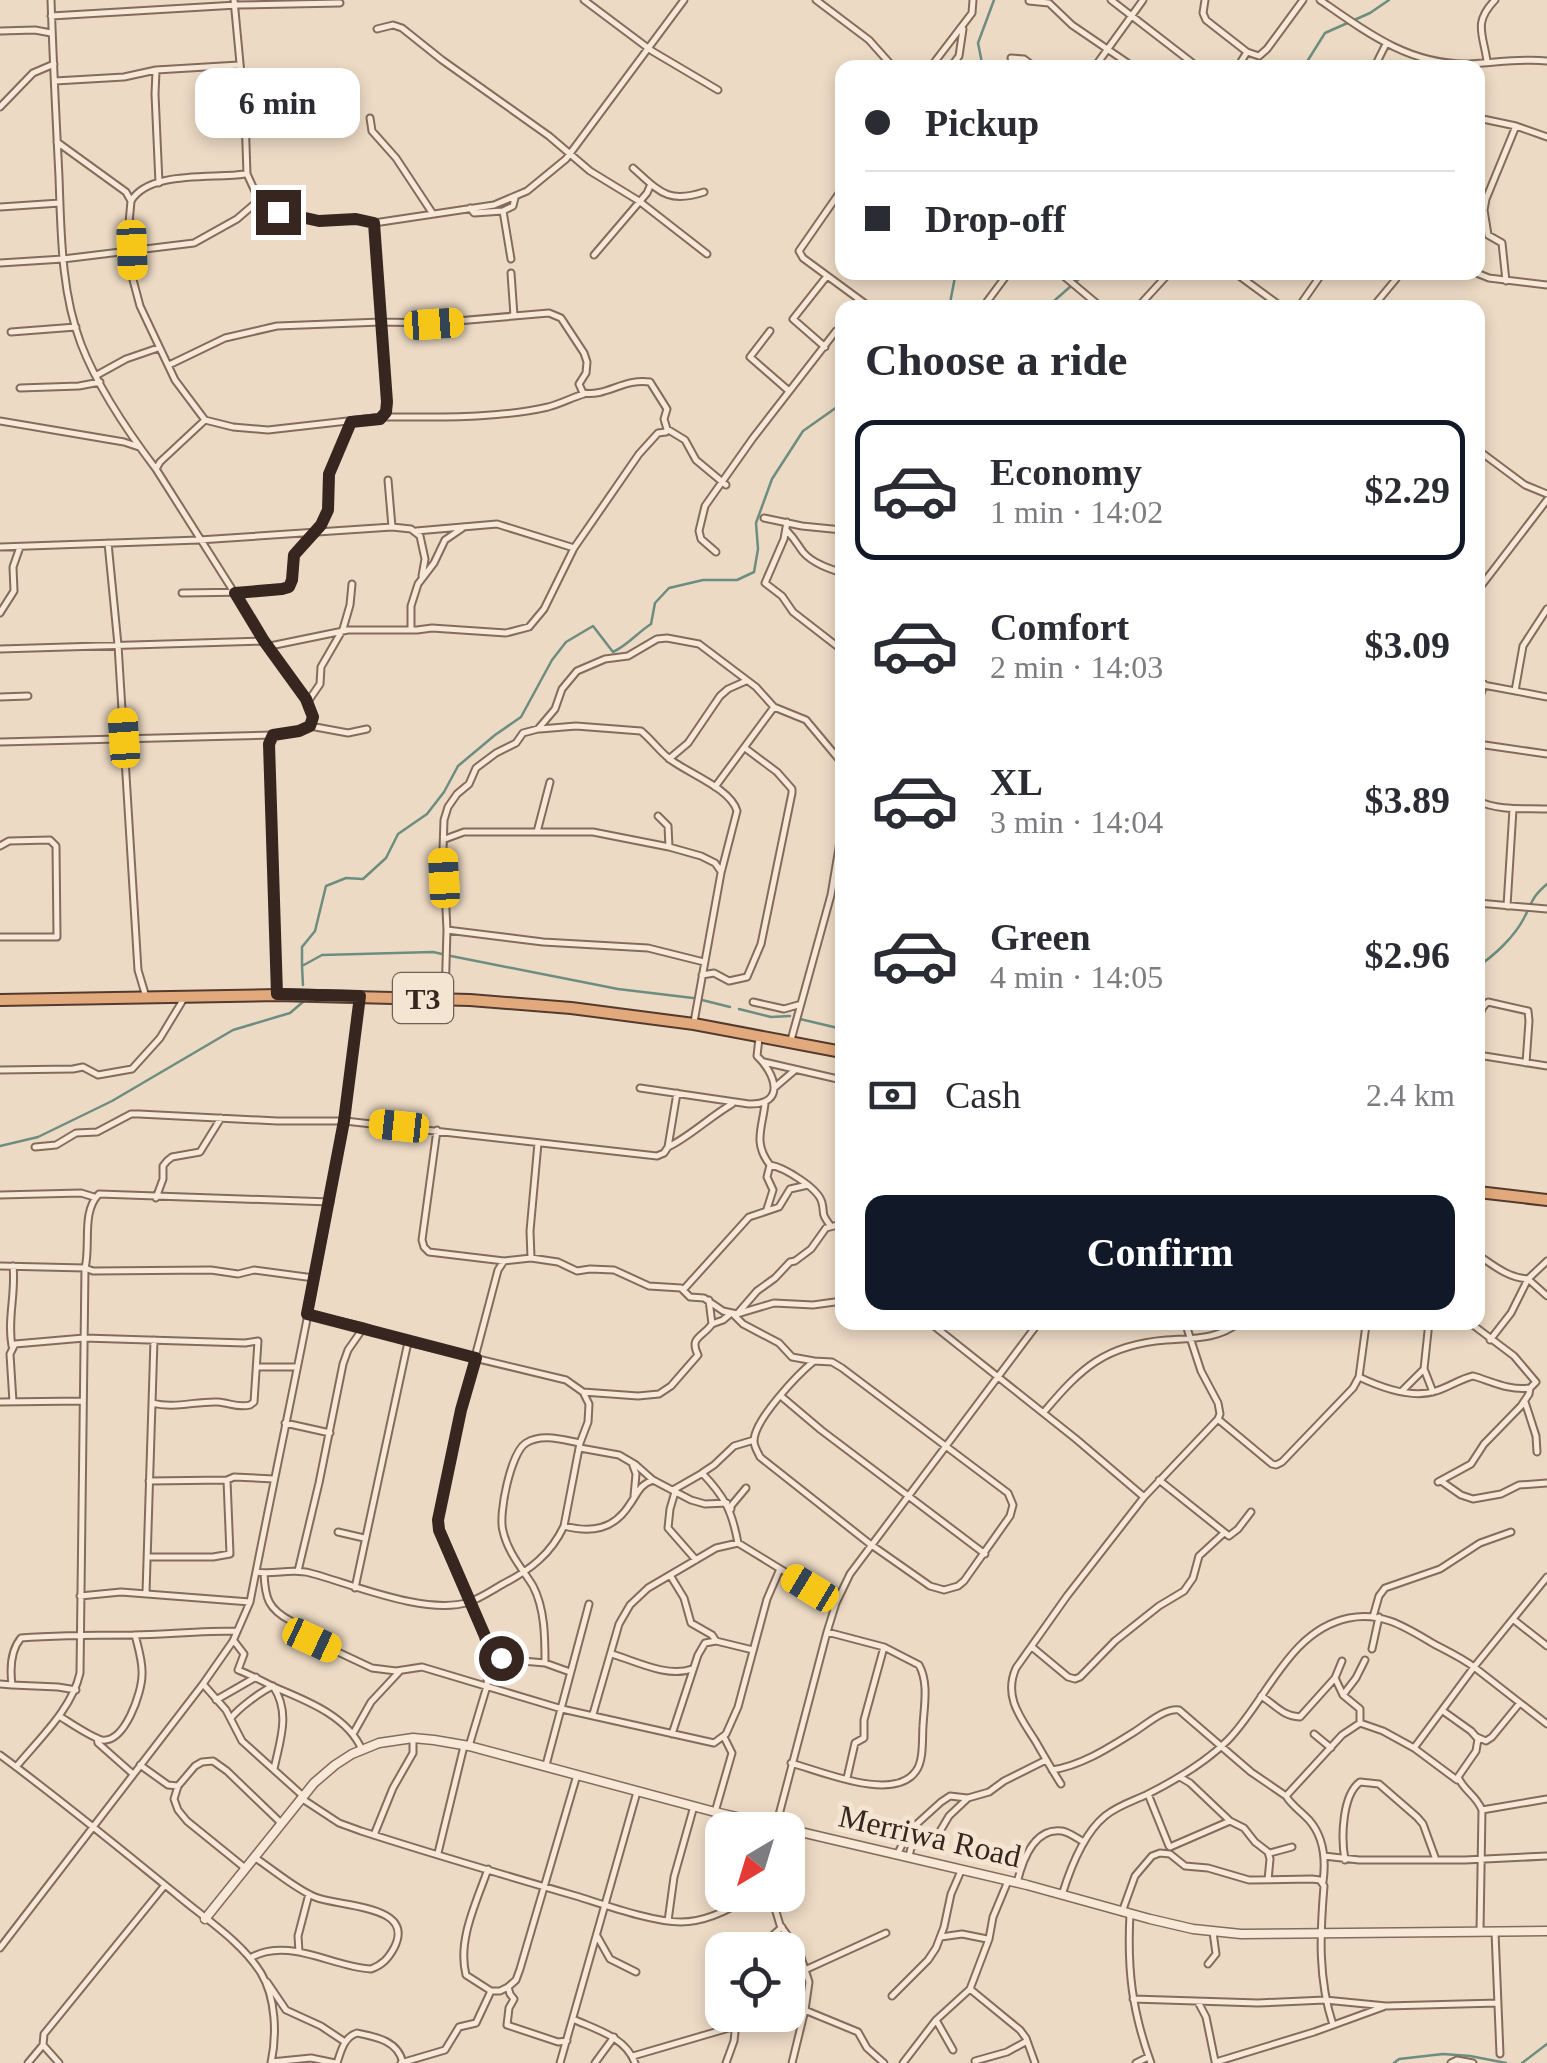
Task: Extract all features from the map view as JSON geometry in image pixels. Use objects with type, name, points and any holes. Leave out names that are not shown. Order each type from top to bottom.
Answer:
[{"type":"highway","name":"T3","points":[[0,1000],[277,994],[446,999],[571,1008],[694,1024],[835,1051]]},
{"type":"highway","points":[[1485,1193],[1547,1200]]},
{"type":"street","points":[[51,0],[64,260],[82,346],[139,446],[307,703],[313,717],[310,726]]},
{"type":"street","points":[[584,0],[649,48],[718,90]]},
{"type":"street","points":[[234,3],[247,174],[258,200],[274,210],[312,220],[356,219],[374,223],[494,204],[515,198],[542,180],[570,154],[684,0]]},
{"type":"street","points":[[816,0],[869,40],[887,60]]},
{"type":"street","points":[[1029,0],[1049,3],[1072,25],[1123,60]]},
{"type":"street","points":[[1111,0],[1189,60]]},
{"type":"street","points":[[1100,60],[1143,0]]},
{"type":"street","points":[[1205,0],[1206,20],[1246,52],[1259,56],[1303,0]]},
{"type":"street","points":[[1320,0],[1386,44],[1427,60]]},
{"type":"street","points":[[1488,62],[1480,23],[1495,0]]},
{"type":"street","points":[[936,60],[972,13],[973,1]]},
{"type":"street","points":[[52,16],[234,3],[340,3]]},
{"type":"street","points":[[958,58],[964,25]]},
{"type":"street","points":[[377,28],[402,28],[707,254]]},
{"type":"street","points":[[0,31],[42,30],[52,34]]},
{"type":"street","points":[[1378,60],[1386,44]]},
{"type":"street","points":[[1241,60],[1246,52]]},
{"type":"street","points":[[1012,58],[1024,60]]},
{"type":"street","points":[[1485,62],[1547,61]]},
{"type":"street","points":[[0,107],[34,72],[54,64]]},
{"type":"street","points":[[55,81],[239,65]]},
{"type":"street","points":[[156,70],[159,183]]},
{"type":"street","points":[[370,118],[370,128],[405,169],[433,214]]},
{"type":"street","points":[[1485,119],[1547,137]]},
{"type":"street","points":[[1485,206],[1516,126]]},
{"type":"street","points":[[57,142],[121,188],[131,201]]},
{"type":"street","points":[[633,168],[670,197],[704,192]]},
{"type":"street","points":[[247,174],[159,183],[142,188],[131,201],[132,276],[140,306],[175,380],[205,420],[268,430],[383,417],[446,417],[550,406],[582,393],[591,396],[634,381]]},
{"type":"street","points":[[594,255],[651,184]]},
{"type":"street","points":[[470,208],[479,214],[504,211],[513,206],[515,198]]},
{"type":"street","points":[[835,199],[800,251],[803,258],[859,300]]},
{"type":"street","points":[[0,263],[64,260],[194,244],[236,220],[258,200]]},
{"type":"street","points":[[0,206],[60,203]]},
{"type":"street","points":[[504,211],[512,259]]},
{"type":"street","points":[[1485,216],[1488,235],[1502,244],[1506,281]]},
{"type":"street","points":[[374,223],[387,402],[383,417]]},
{"type":"street","points":[[511,273],[514,316]]},
{"type":"street","points":[[825,346],[793,318],[826,276]]},
{"type":"street","points":[[1485,277],[1547,285]]},
{"type":"street","points":[[1067,280],[1092,300]]},
{"type":"street","points":[[1145,300],[1163,280]]},
{"type":"street","points":[[1250,280],[1274,300]]},
{"type":"street","points":[[1379,300],[1396,280]]},
{"type":"street","points":[[168,364],[225,338],[277,326],[434,324],[549,313],[561,318],[584,353],[586,373],[579,384],[583,393],[592,394],[634,381],[652,383],[667,409],[667,428],[684,440],[696,460],[724,483]]},
{"type":"street","points":[[11,332],[76,327]]},
{"type":"street","points":[[770,330],[750,357],[789,391]]},
{"type":"street","points":[[716,552],[698,531],[705,506],[835,332]]},
{"type":"street","points":[[20,388],[79,386],[98,379],[126,359],[158,348]]},
{"type":"street","points":[[156,469],[205,420]]},
{"type":"street","points":[[0,421],[139,446]]},
{"type":"street","points":[[182,592],[235,593],[289,587],[294,555],[328,510],[329,474],[351,422]]},
{"type":"street","points":[[0,649],[267,643],[341,632],[432,628],[506,633],[530,627],[544,609],[574,548],[639,454],[667,428]]},
{"type":"street","points":[[1485,455],[1547,497],[1485,581]]},
{"type":"street","points":[[388,480],[392,527]]},
{"type":"street","points":[[764,518],[786,526],[835,530]]},
{"type":"street","points":[[0,547],[200,540],[392,527],[416,531],[496,524],[574,548]]},
{"type":"street","points":[[786,526],[805,553],[835,570]]},
{"type":"street","points":[[786,526],[765,583],[782,596],[792,612],[835,645]]},
{"type":"street","points":[[422,576],[434,563],[445,540],[464,528]]},
{"type":"street","points":[[411,629],[412,600],[425,559],[416,531]]},
{"type":"street","points":[[108,543],[138,970],[146,998]]},
{"type":"street","points":[[0,613],[14,591],[13,564],[21,546]]},
{"type":"street","points":[[307,703],[320,684],[322,667],[341,632],[352,584]]},
{"type":"street","points":[[1515,692],[1523,646],[1547,610]]},
{"type":"street","points":[[538,729],[574,674],[667,638],[699,644],[760,690],[774,707],[806,720],[835,755]]},
{"type":"street","points":[[669,759],[688,743],[720,696],[747,681]]},
{"type":"street","points":[[1485,685],[1547,696]]},
{"type":"street","points":[[0,697],[28,696]]},
{"type":"street","points":[[714,787],[774,707]]},
{"type":"street","points":[[0,742],[273,735],[310,726],[343,733],[367,730]]},
{"type":"street","points":[[446,999],[444,820],[448,806],[469,784],[476,768],[516,742],[523,733],[553,726],[635,729],[647,735],[669,759],[735,803],[737,811],[721,872],[694,1024]]},
{"type":"street","points":[[273,735],[269,744],[277,994]]},
{"type":"street","points":[[1485,745],[1547,754]]},
{"type":"street","points":[[702,975],[714,973],[729,981],[747,976],[761,944],[792,793],[777,772],[744,748]]},
{"type":"street","points":[[536,832],[550,782]]},
{"type":"street","points":[[1485,806],[1547,809]]},
{"type":"street","points":[[1507,906],[1513,809]]},
{"type":"street","points":[[658,816],[668,826],[670,847]]},
{"type":"street","points":[[444,840],[464,832],[600,832],[710,860],[721,872]]},
{"type":"street","points":[[0,846],[15,841],[54,842],[57,937],[0,937]]},
{"type":"street","points":[[791,1042],[835,875]]},
{"type":"street","points":[[1485,904],[1544,909]]},
{"type":"street","points":[[447,930],[543,942],[648,948],[704,962]]},
{"type":"street","points":[[0,1948],[204,1684],[234,1641],[250,1602],[330,1202],[360,996]]},
{"type":"street","points":[[0,1070],[83,1067],[98,1075],[132,1069],[160,1038],[184,997]]},
{"type":"street","points":[[753,1002],[784,1009],[800,1004]]},
{"type":"street","points":[[1485,1004],[1528,1012],[1526,1062]]},
{"type":"street","points":[[760,1035],[756,1054],[759,1060],[835,1078]]},
{"type":"street","points":[[1485,1056],[1547,1066]]},
{"type":"street","points":[[640,1088],[760,1104],[766,1102],[774,1088],[764,1062]]},
{"type":"street","points":[[774,1088],[796,1069]]},
{"type":"street","points":[[35,1147],[56,1146],[76,1133],[98,1132],[131,1114],[344,1121],[657,1156],[664,1154],[668,1146],[677,1094]]},
{"type":"street","points":[[668,1146],[735,1102]]},
{"type":"street","points":[[766,1102],[759,1145],[764,1158],[808,1184],[821,1199],[822,1214],[830,1225]]},
{"type":"street","points":[[156,1198],[166,1161],[200,1152],[222,1118]]},
{"type":"street","points":[[437,1130],[424,1247],[438,1254],[558,1262],[577,1271],[614,1270],[649,1286],[684,1290],[690,1297],[709,1300],[779,1343],[792,1357],[832,1362],[842,1368],[1004,1489],[1012,1500],[1013,1510],[985,1554],[958,1586],[944,1590],[930,1586],[870,1544],[756,1451],[754,1440],[759,1426],[814,1361]]},
{"type":"street","points":[[531,1258],[538,1144]]},
{"type":"street","points":[[768,1209],[773,1191],[767,1177],[770,1165]]},
{"type":"street","points":[[684,1290],[749,1217],[781,1205],[793,1188],[808,1184]]},
{"type":"street","points":[[0,1195],[85,1193],[94,1197],[103,1194],[330,1202]]},
{"type":"street","points":[[16,1767],[59,1715],[76,1690],[80,1673],[85,1268],[94,1197]]},
{"type":"street","points":[[733,1314],[835,1225]]},
{"type":"street","points":[[1485,1260],[1518,1279],[1528,1280],[1547,1296]]},
{"type":"street","points":[[438,1854],[486,1686],[490,1658],[488,1643],[444,1544],[438,1520],[461,1410],[498,1270],[504,1261]]},
{"type":"street","points":[[1490,1340],[1506,1321],[1528,1280],[1547,1261]]},
{"type":"street","points":[[0,1266],[210,1270],[233,1274],[254,1270],[314,1278]]},
{"type":"street","points":[[12,1266],[13,1402]]},
{"type":"street","points":[[709,1300],[712,1324]]},
{"type":"street","points":[[583,1392],[658,1394],[693,1364],[698,1354],[694,1344],[712,1324],[774,1303],[835,1303]]},
{"type":"street","points":[[256,1572],[312,1573],[355,1588],[421,1602],[471,1602],[524,1573],[549,1550],[564,1526],[588,1422],[590,1404],[583,1392],[566,1380],[307,1314]]},
{"type":"street","points":[[298,1571],[343,1364],[364,1327]]},
{"type":"street","points":[[939,1330],[1144,1497]]},
{"type":"street","points":[[779,1812],[827,1632],[850,1574],[1034,1330]]},
{"type":"street","points":[[1062,1784],[1016,1713],[1011,1685],[1014,1670],[1144,1497],[1218,1419],[1218,1403],[1201,1371],[1189,1330]]},
{"type":"street","points":[[1044,1412],[1077,1374],[1113,1351],[1154,1342],[1192,1340],[1230,1330]]},
{"type":"street","points":[[1218,1419],[1276,1466],[1353,1388],[1359,1377],[1365,1330]]},
{"type":"street","points":[[1429,1330],[1424,1369],[1433,1392]]},
{"type":"street","points":[[1478,1330],[1507,1350],[1536,1382],[1471,1464],[1439,1481],[1472,1498],[1488,1498],[1525,1484],[1547,1483]]},
{"type":"street","points":[[12,1346],[84,1338],[258,1341],[254,1402],[250,1406],[214,1402],[166,1407],[152,1403]]},
{"type":"street","points":[[146,1593],[154,1340]]},
{"type":"street","points":[[355,1588],[408,1342]]},
{"type":"street","points":[[258,1367],[296,1367]]},
{"type":"street","points":[[1402,1391],[1424,1369]]},
{"type":"street","points":[[1359,1377],[1382,1388],[1402,1391],[1433,1392],[1473,1376],[1492,1384],[1530,1388]]},
{"type":"street","points":[[1516,1388],[1536,1436],[1537,1452]]},
{"type":"street","points":[[781,1396],[985,1554]]},
{"type":"street","points":[[0,1402],[83,1401]]},
{"type":"street","points":[[284,1422],[330,1433]]},
{"type":"street","points":[[545,1664],[542,1613],[536,1593],[517,1565],[500,1518],[507,1486],[524,1444],[549,1437],[611,1452],[632,1462],[652,1480],[699,1503],[730,1506],[746,1488]]},
{"type":"street","points":[[696,1560],[668,1528],[674,1491],[714,1465],[734,1446],[754,1440]]},
{"type":"street","points":[[632,1462],[636,1474],[634,1498]]},
{"type":"street","points":[[702,1473],[729,1506],[738,1543]]},
{"type":"street","points":[[149,1480],[274,1478]]},
{"type":"street","points":[[146,1557],[230,1554],[227,1480]]},
{"type":"street","points":[[564,1526],[599,1530],[616,1522],[643,1484],[652,1480]]},
{"type":"street","points":[[1159,1480],[1229,1536],[1251,1512]]},
{"type":"street","points":[[338,1532],[365,1538]]},
{"type":"street","points":[[1372,1650],[1379,1596],[1385,1588],[1440,1568],[1480,1543],[1511,1532]]},
{"type":"street","points":[[1032,1647],[1068,1677],[1080,1677],[1114,1641],[1184,1592],[1200,1554],[1224,1533]]},
{"type":"street","points":[[593,1715],[625,1611],[644,1592],[716,1548],[738,1543],[836,1603]]},
{"type":"street","points":[[264,1573],[272,1608],[291,1621],[293,1631],[372,1668],[422,1667],[562,1709],[714,1743],[724,1737],[738,1707],[767,1600],[780,1569]]},
{"type":"street","points":[[670,1576],[684,1598],[692,1622],[716,1641]]},
{"type":"street","points":[[1414,1748],[1547,1577]]},
{"type":"street","points":[[80,1596],[146,1593],[250,1602]]},
{"type":"street","points":[[545,1766],[589,1604]]},
{"type":"street","points":[[1062,1895],[1084,1842],[1104,1816],[1180,1777],[1222,1745],[1310,1636],[1338,1621],[1376,1617],[1403,1626],[1474,1667],[1547,1724]]},
{"type":"street","points":[[1514,1620],[1547,1646]]},
{"type":"street","points":[[12,1685],[12,1661],[22,1638],[238,1631]]},
{"type":"street","points":[[791,1763],[870,1786],[887,1786],[908,1779],[918,1766],[926,1680],[919,1665],[884,1647],[827,1632]]},
{"type":"street","points":[[59,1715],[97,1738],[106,1740],[114,1736],[133,1712],[142,1676],[135,1634]]},
{"type":"street","points":[[234,1641],[244,1654],[238,1670],[296,1695],[353,1734],[362,1750]]},
{"type":"street","points":[[672,1734],[703,1646],[716,1641],[753,1650]]},
{"type":"street","points":[[847,1778],[855,1743],[864,1738],[864,1720],[884,1647]]},
{"type":"street","points":[[612,1654],[674,1672],[694,1667]]},
{"type":"street","points":[[490,1658],[545,1664],[570,1672]]},
{"type":"street","points":[[1343,1695],[1364,1660]]},
{"type":"street","points":[[1260,1696],[1282,1713],[1300,1717],[1335,1678],[1342,1661]]},
{"type":"street","points":[[353,1734],[371,1702],[400,1670]]},
{"type":"street","points":[[216,1700],[256,1676]]},
{"type":"street","points":[[1335,1678],[1343,1695],[1360,1710],[1360,1723]]},
{"type":"street","points":[[0,1684],[76,1690]]},
{"type":"street","points":[[204,1684],[226,1710],[242,1741],[302,1797],[339,1822],[668,1921],[700,1919],[722,1912]]},
{"type":"street","points":[[226,1710],[248,1705],[260,1692],[273,1686]]},
{"type":"street","points":[[273,1686],[284,1721],[274,1769]]},
{"type":"street","points":[[1442,1711],[1486,1741],[1519,1704]]},
{"type":"street","points":[[230,1718],[239,1708]]},
{"type":"street","points":[[1052,1770],[1085,1760],[1174,1709],[1286,1796],[1316,1828],[1324,1856],[1321,1976],[1333,2025]]},
{"type":"street","points":[[1286,1796],[1342,1735],[1360,1723]]},
{"type":"street","points":[[1360,1723],[1383,1730],[1414,1748],[1478,1799],[1482,1810],[1480,1932]]},
{"type":"street","points":[[1314,1734],[1331,1748]]},
{"type":"street","points":[[715,1812],[731,1758],[724,1737]]},
{"type":"street","points":[[1460,1782],[1458,1774],[1478,1748],[1476,1737]]},
{"type":"street","points":[[97,1738],[133,1774]]},
{"type":"street","points":[[374,1835],[393,1788],[414,1753],[414,1738]]},
{"type":"street","name":"Merriwa Road","points":[[205,1918],[314,1783],[335,1765],[390,1740],[414,1738],[466,1746],[715,1812]]},
{"type":"street","points":[[0,1755],[250,1958],[286,2010],[345,2042]]},
{"type":"street","points":[[909,1856],[920,1840],[939,1833],[948,1816],[968,1798],[989,1792],[1004,1780],[1046,1760]]},
{"type":"street","points":[[245,1868],[184,1818],[174,1800],[178,1786],[195,1766],[213,1761],[282,1823]]},
{"type":"street","points":[[140,1765],[166,1784],[178,1786]]},
{"type":"street","points":[[488,1868],[462,1958],[466,1975],[491,1991],[508,1987],[516,1980],[577,1775]]},
{"type":"street","points":[[1180,1777],[1269,1853]]},
{"type":"street","points":[[1345,1860],[1342,1828],[1351,1790],[1360,1782],[1379,1784],[1417,1817],[1435,1858]]},
{"type":"street","points":[[560,2063],[637,1791]]},
{"type":"street","points":[[1148,1794],[1170,1851],[1186,1866],[1208,1868],[1246,1880],[1312,1878],[1324,1882]]},
{"type":"street","points":[[898,1854],[909,1831],[946,1798],[968,1798]]},
{"type":"street","points":[[1482,1810],[1547,1799]]},
{"type":"street","points":[[668,1921],[674,1877],[694,1806]]},
{"type":"street","points":[[1136,2063],[1150,2060],[1132,1999],[1128,1957],[1126,1913],[1133,1880],[1157,1854],[1230,1821]]},
{"type":"street","points":[[902,2062],[936,2020],[970,1989],[993,1917],[1029,1848],[1056,1831],[1084,1842]]},
{"type":"street","name":"Merriwa Road","points":[[805,1834],[909,1856],[1214,1932],[1547,1931]]},
{"type":"street","points":[[1269,1853],[1292,1848]]},
{"type":"street","points":[[1268,1880],[1269,1853]]},
{"type":"street","points":[[1324,1856],[1345,1860],[1547,1856]]},
{"type":"street","points":[[250,1958],[264,1952],[299,1952],[371,1969],[382,1965],[397,1940],[398,1926],[383,1914],[309,1894],[254,1857]]},
{"type":"street","points":[[892,1996],[928,1960],[941,1937],[951,1894],[962,1869]]},
{"type":"street","points":[[59,2063],[43,2045],[47,2030],[164,1886]]},
{"type":"street","points":[[299,1952],[298,1936],[309,1894]]},
{"type":"street","points":[[777,1912],[806,1969],[809,1982],[805,2010],[858,2032],[867,2048],[884,2063]]},
{"type":"street","points":[[777,1932],[782,1928]]},
{"type":"street","points":[[806,1969],[886,1932]]},
{"type":"street","points":[[1208,1964],[1216,1951],[1214,1932]]},
{"type":"street","points":[[1494,1932],[1500,2054]]},
{"type":"street","points":[[941,1937],[968,1934],[989,1939]]},
{"type":"street","points":[[597,1936],[610,1959],[636,1972]]},
{"type":"street","points":[[263,1978],[273,2014],[271,2062],[311,2058],[336,2063],[345,2042],[358,2034],[396,2047],[403,2063],[446,2050],[459,2026],[476,2023],[491,1991]]},
{"type":"street","points":[[508,1987],[514,1998],[507,2025],[558,2042],[566,2041]]},
{"type":"street","points":[[970,1989],[1020,2030],[1035,2063]]},
{"type":"street","points":[[1132,1999],[1258,2003],[1325,2000],[1386,2006],[1498,2003]]},
{"type":"street","points":[[1198,2002],[1206,2017],[1216,2062],[1386,2006]]},
{"type":"street","points":[[574,2019],[614,2037],[634,2060],[718,2032]]},
{"type":"street","points":[[936,2020],[953,2050]]},
{"type":"street","points":[[726,2063],[735,2032]]},
{"type":"street","points":[[792,2063],[800,2032]]},
{"type":"street","points":[[595,2063],[614,2037]]},
{"type":"street","points":[[974,2060],[1007,2052],[1028,2041]]},
{"type":"street","points":[[28,2063],[43,2045]]},
{"type":"street","points":[[1451,2063],[1473,2063]]},
{"type":"waterway","points":[[981,60],[978,43],[994,0]]},
{"type":"waterway","points":[[1308,60],[1325,33],[1389,0]]},
{"type":"waterway","points":[[951,300],[954,280]]},
{"type":"waterway","points":[[1055,300],[1078,280]]},
{"type":"waterway","points":[[302,966],[302,947],[315,931],[326,886],[346,878],[363,879],[386,858],[398,834],[427,814],[458,766],[521,717],[566,642],[593,626],[613,652],[651,624],[655,603],[669,588],[703,580],[737,580],[754,572],[758,549],[756,523],[772,479],[803,431],[835,408]]},
{"type":"waterway","points":[[1485,960],[1510,938],[1535,896],[1547,884]]},
{"type":"waterway","points":[[303,985],[302,966],[322,955],[442,954]]},
{"type":"waterway","points":[[451,956],[618,989],[693,998]]},
{"type":"waterway","points":[[702,1000],[730,1007]]},
{"type":"waterway","points":[[0,1146],[38,1137],[112,1101],[233,1030],[290,1013],[304,1001]]},
{"type":"waterway","points":[[739,1009],[771,1017],[790,1016]]},
{"type":"waterway","points":[[800,1019],[835,1027]]},
{"type":"waterway","points":[[1522,2063],[1547,2044]]},
{"type":"waterway","points":[[1394,2063],[1399,2059],[1443,2054],[1506,2063]]},
{"type":"route","points":[[278,212],[319,221],[356,219],[374,223],[387,402],[380,419],[351,422],[329,474],[328,510],[321,525],[294,555],[289,587],[235,593],[306,699],[313,717],[310,726],[273,735],[269,744],[277,994],[360,996],[344,1121],[307,1314],[476,1358],[438,1520],[444,1544],[490,1648],[490,1658],[501,1658]]}]
